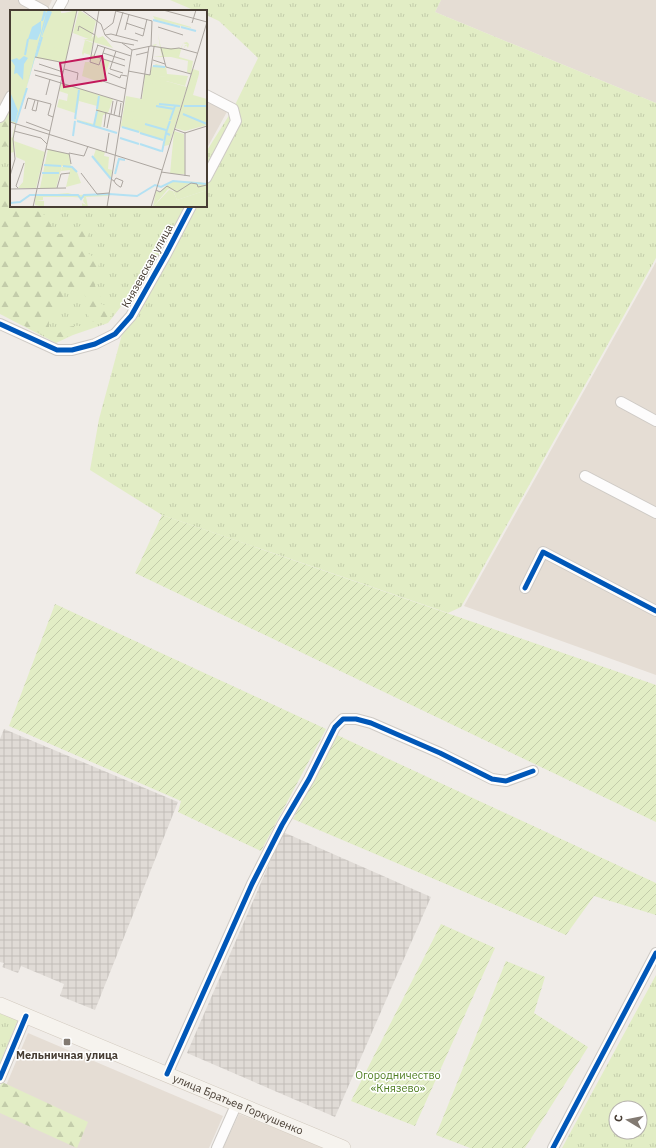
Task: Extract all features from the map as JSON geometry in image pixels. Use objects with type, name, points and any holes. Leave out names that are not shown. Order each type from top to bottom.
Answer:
[{"type":"street","points":[[24,0],[42,10]]},
{"type":"street","points":[[58,10],[63,0]]},
{"type":"street","points":[[0,93],[10,97],[0,117]]},
{"type":"street","points":[[207,96],[233,109],[236,121],[207,176]]},
{"type":"street","name":"Князевская улица","points":[[0,324],[57,350],[72,350],[95,344],[115,334],[131,316],[190,207]]},
{"type":"street","points":[[621,402],[656,420]]},
{"type":"street","points":[[585,476],[656,513]]},
{"type":"street","points":[[525,588],[543,552],[656,611]]},
{"type":"street","points":[[168,1074],[252,884],[282,825],[309,779],[335,727],[343,719],[356,719],[371,723],[440,753],[492,779],[506,781],[534,771]]},
{"type":"street","points":[[553,1148],[656,953]]},
{"type":"street","name":"улица Братьев Горкушенко","points":[[0,1005],[343,1148]]},
{"type":"street","points":[[0,1078],[26,1016]]},
{"type":"street","points":[[217,1148],[237,1103]]},
{"type":"shaded area","points":[[0,0],[52,0],[47,10],[10,10],[10,100],[0,118]]},
{"type":"shaded area","points":[[441,0],[656,0],[656,103],[435,12]]},
{"type":"shaded area","points":[[207,97],[229,108],[207,148]]},
{"type":"shaded area","points":[[656,262],[656,675],[464,606]]},
{"type":"shaded area","points":[[4,729],[178,802],[95,1010],[60,996],[64,984],[21,966],[18,973],[2,967],[4,963],[0,962],[0,739]]},
{"type":"shaded area","points":[[283,832],[431,897],[335,1117],[187,1053]]},
{"type":"shaded area","points":[[28,1033],[223,1116],[209,1148],[0,1148],[0,1100]]},
{"type":"shaded area","points":[[239,1114],[326,1148],[223,1148]]},
{"type":"green space","points":[[170,0],[441,0],[435,12],[656,103],[656,258],[461,607],[448,613],[162,515],[90,470],[99,419],[134,290],[108,323],[73,335],[56,343],[0,314],[0,118],[10,100],[10,207],[207,207],[207,150],[233,109],[258,58],[219,21],[207,15],[207,10],[194,10]]},
{"type":"green space","points":[[10,112],[10,148],[7,146],[0,147],[0,126]]},
{"type":"green space","points":[[0,180],[10,181],[10,207],[32,207],[34,210],[46,217],[58,234],[63,234],[80,226],[87,227],[90,231],[85,242],[84,250],[96,259],[99,264],[95,286],[100,293],[101,304],[113,308],[111,316],[95,322],[90,321],[83,289],[72,287],[65,292],[60,302],[49,316],[49,328],[56,333],[59,333],[68,327],[80,326],[79,332],[56,341],[0,312]]},
{"type":"green space","points":[[162,515],[656,685],[656,822],[135,573]]},
{"type":"green space","points":[[55,604],[326,729],[261,851],[178,812],[181,801],[9,726]]},
{"type":"green space","points":[[337,735],[656,883],[656,915],[594,896],[566,935],[293,819]]},
{"type":"green space","name":"Огородничество «Князево»","points":[[441,924],[495,948],[415,1126],[351,1101]]},
{"type":"green space","points":[[506,961],[545,977],[534,1013],[588,1047],[525,1148],[470,1148],[436,1135]]},
{"type":"green space","points":[[656,975],[656,1148],[562,1148]]},
{"type":"green space","points":[[0,1010],[19,1017],[0,1063]]},
{"type":"green space","points":[[2,1082],[88,1122],[77,1148],[0,1113],[0,1086]]},
{"type":"cycle path","points":[[0,324],[57,350],[72,350],[95,344],[115,334],[131,316],[190,207]]},
{"type":"cycle path","points":[[525,588],[543,552],[656,611]]},
{"type":"cycle path","points":[[167,1074],[252,884],[282,825],[309,779],[335,727],[343,719],[356,719],[371,723],[440,753],[492,779],[506,781],[533,771]]},
{"type":"cycle path","points":[[553,1148],[656,953]]},
{"type":"cycle path","points":[[0,1078],[26,1016]]},
{"type":"place","name":"Мельничная улица","points":[[67,1042]]}]
